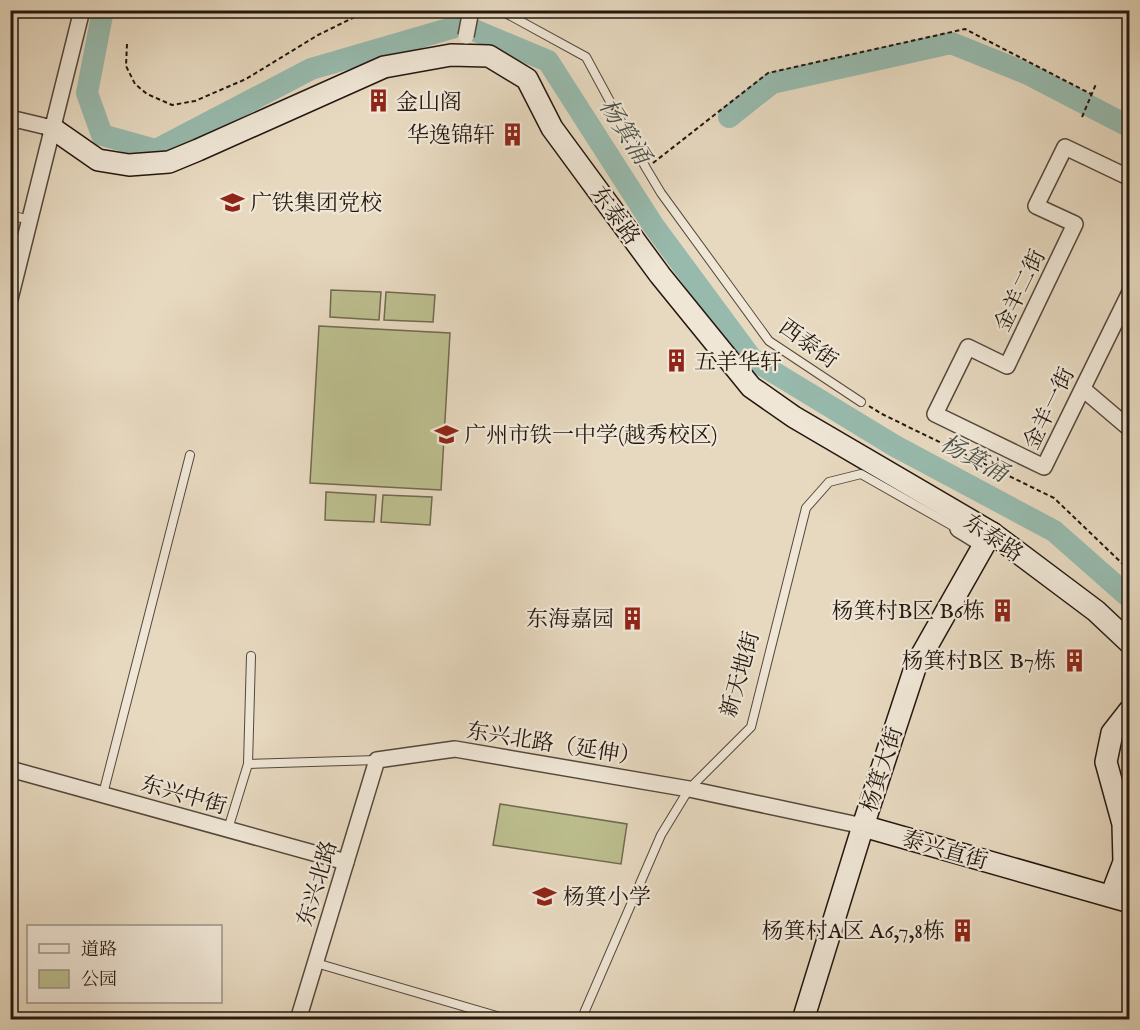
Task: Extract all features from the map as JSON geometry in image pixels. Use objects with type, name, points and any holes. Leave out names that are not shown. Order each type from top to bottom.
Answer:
[{"type":"street","points":[[10,299],[82,10]]},
{"type":"street","points":[[464,45],[471,10]]},
{"type":"street","name":"东泰路","points":[[52,128],[98,160],[129,165],[169,162],[384,67],[451,55],[464,45],[489,56],[527,79],[552,128],[660,275],[751,387],[1096,611],[1130,643]]},
{"type":"street","points":[[10,118],[52,128]]},
{"type":"street","name":"金羊二街","points":[[935,414],[968,347],[1007,366],[1075,225],[1036,206],[1065,147],[1130,178]]},
{"type":"street","name":"金羊一街","points":[[935,414],[1044,467],[1130,292]]},
{"type":"street","points":[[1083,389],[1130,429]]},
{"type":"street","points":[[958,529],[988,539]]},
{"type":"street","name":"杨箕大街","points":[[803,1020],[863,826],[916,666],[988,539]]},
{"type":"street","points":[[1120,899],[1124,862],[1123,824],[1107,762],[1112,733],[1130,710]]},
{"type":"street","name":"东兴北路（延伸）","points":[[377,760],[455,749],[689,789]]},
{"type":"street","name":"东兴北路","points":[[298,1020],[377,760]]},
{"type":"street","name":"东兴中街","points":[[10,769],[346,862]]},
{"type":"street","name":"泰兴直街","points":[[689,789],[863,826],[1120,899]]},
{"type":"lane","name":"西泰街","points":[[500,10],[586,57],[661,193],[769,341],[861,402]]},
{"type":"lane","points":[[10,214],[30,220]]},
{"type":"lane","points":[[103,794],[190,455]]},
{"type":"lane","name":"新天地街","points":[[581,1020],[661,835],[689,789],[751,727],[806,508],[829,482],[861,474],[958,529]]},
{"type":"lane","points":[[228,829],[248,764],[251,656]]},
{"type":"lane","points":[[248,764],[377,760]]},
{"type":"lane","points":[[316,963],[510,1020]]},
{"type":"path","points":[[127,44],[126,66],[135,84],[147,94],[172,105],[195,101],[246,79],[318,35],[369,10]]},
{"type":"path","points":[[646,168],[768,73],[965,29],[1091,94]]},
{"type":"path","points":[[1082,117],[1096,84]]},
{"type":"path","points":[[861,402],[1054,498],[1130,571]]},
{"type":"green space","points":[[331,290],[381,292],[379,320],[330,317]]},
{"type":"green space","points":[[386,292],[435,295],[433,322],[384,320]]},
{"type":"green space","points":[[319,326],[450,333],[441,490],[310,483]]},
{"type":"green space","points":[[326,492],[376,495],[374,522],[325,520]]},
{"type":"green space","points":[[383,495],[432,497],[430,525],[381,522]]},
{"type":"green space","points":[[500,804],[627,824],[621,864],[493,845]]},
{"type":"waterway","name":"杨箕涌","points":[[103,10],[87,93],[102,135],[156,150],[311,69],[462,25],[548,61],[653,225],[752,359],[895,446],[1054,531],[1130,598]]},
{"type":"waterway","points":[[729,117],[772,83],[951,43],[1028,74],[1130,127]]},
{"type":"place","name":"金山阁","points":[[378,101]]},
{"type":"place","name":"华逸锦轩","points":[[513,134]]},
{"type":"place","name":"广铁集团党校","points":[[232,202]]},
{"type":"place","name":"五羊华轩","points":[[676,361]]},
{"type":"place","name":"广州市铁一中学(越秀校区)","points":[[446,434]]},
{"type":"place","name":"杨箕村B区 B6栋","points":[[1003,610]]},
{"type":"place","name":"东海嘉园","points":[[632,618]]},
{"type":"place","name":"杨箕村B区 B7栋","points":[[1074,660]]},
{"type":"place","name":"杨箕小学","points":[[545,896]]},
{"type":"place","name":"杨箕村A区 A6,7,8栋","points":[[963,930]]}]
